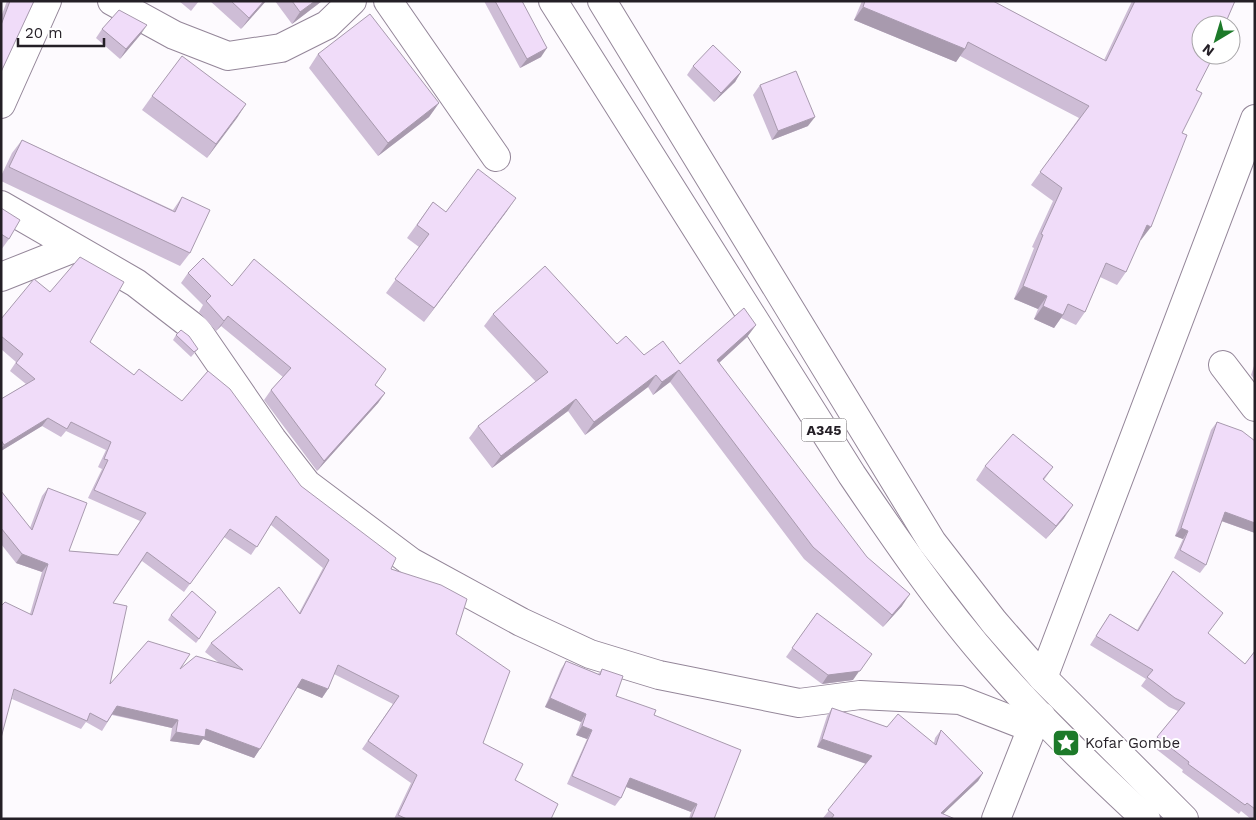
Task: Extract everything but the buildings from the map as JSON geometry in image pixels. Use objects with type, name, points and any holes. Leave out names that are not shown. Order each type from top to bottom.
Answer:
[{"type":"main road","points":[[1,104],[47,1]]},
{"type":"main road","points":[[112,1],[174,35],[228,56],[281,48],[327,24],[352,1]]},
{"type":"main road","points":[[388,1],[496,158]]},
{"type":"main road","name":"A345","points":[[552,1],[852,475],[901,546],[1037,722],[1146,819]]},
{"type":"main road","name":"A345","points":[[602,1],[932,542],[994,622],[1043,678],[1184,819]]},
{"type":"main road","points":[[1043,678],[1255,118]]},
{"type":"main road","points":[[1,205],[136,283],[197,330],[272,438],[308,484],[411,562],[521,622],[590,654],[659,675],[799,702],[860,696],[960,700],[1037,722],[996,819]]},
{"type":"main road","points":[[1,277],[74,248]]},
{"type":"main road","points":[[1223,365],[1255,407]]},
{"type":"place","name":"Kofar Gombe","points":[[1066,743]]}]
